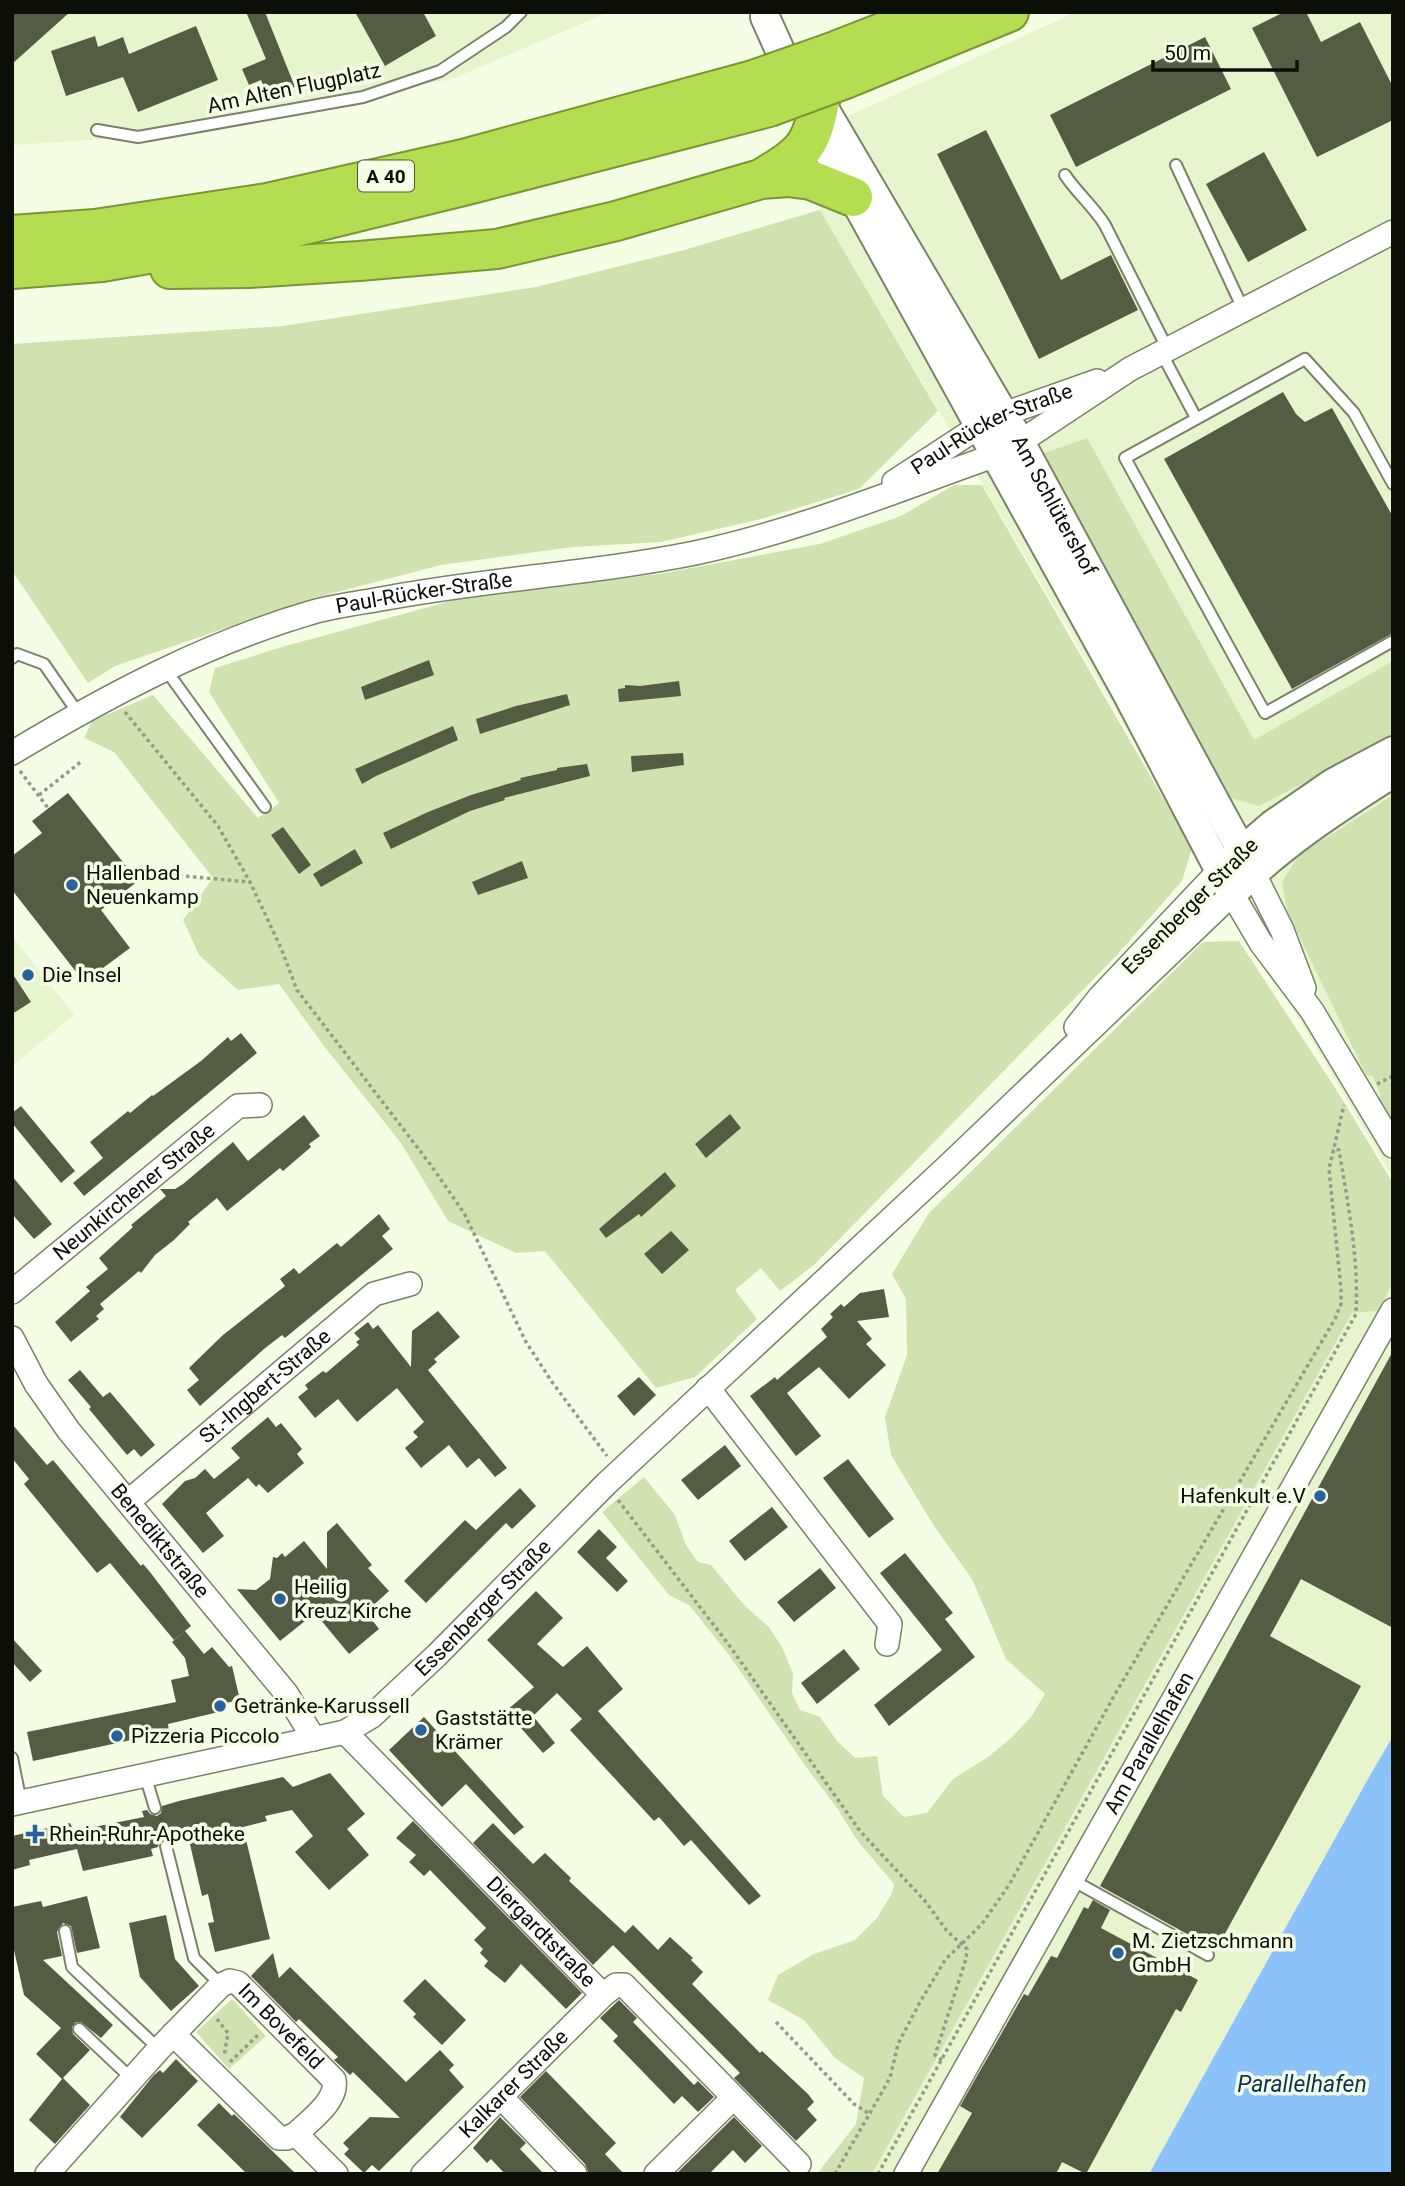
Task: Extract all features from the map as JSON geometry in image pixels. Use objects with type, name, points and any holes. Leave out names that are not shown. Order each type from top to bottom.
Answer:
[{"type":"highway","name":"A 40","points":[[827,90],[934,12]]},
{"type":"highway","name":"A 40","points":[[12,235],[95,229],[267,203],[761,94],[827,90],[1009,12]]},
{"type":"highway","points":[[761,179],[802,150],[827,90]]},
{"type":"highway","name":"A 40","points":[[12,269],[102,262],[279,230],[471,184],[761,94]]},
{"type":"highway","points":[[102,262],[172,269],[249,268],[497,249],[615,221],[761,179],[788,177],[811,180],[853,197]]},
{"type":"street","name":"Am Schlütershof","points":[[764,15],[827,90],[992,420],[1247,862],[1282,930],[1312,1011]]},
{"type":"street","name":"Am Schlütershof","points":[[827,90],[853,197],[992,420]]},
{"type":"street","name":"Paul-Rücker-Straße","points":[[12,753],[114,694],[222,643],[314,612],[429,590],[694,553],[776,532],[1008,449],[1130,369],[1393,232]]},
{"type":"street","name":"Paul-Rücker-Straße","points":[[860,503],[992,420],[1130,369]]},
{"type":"street","name":"Am Schlütershof","points":[[1008,449],[1128,695],[1225,882],[1261,943],[1368,1090],[1393,1146]]},
{"type":"street","name":"Essenberger Straße","points":[[1247,862],[1272,825],[1333,783],[1393,751]]},
{"type":"street","name":"Essenberger Straße","points":[[17,1803],[345,1732],[372,1716],[437,1655],[612,1478],[949,1166],[1019,1097],[1225,882],[1247,862],[1393,773]]},
{"type":"street","name":"Neunkirchener Straße","points":[[12,1292],[238,1107],[260,1104]]},
{"type":"street","name":"St.-Ingbert-Straße","points":[[129,1501],[374,1294],[410,1284]]},
{"type":"street","name":"Am Parallelhafen","points":[[906,2174],[1393,1310]]},
{"type":"street","name":"Benediktstraße","points":[[12,1338],[36,1384],[69,1431],[286,1693],[314,1739]]},
{"type":"street","points":[[708,1388],[890,1623],[887,1644]]},
{"type":"street","name":"Diergardtstraße","points":[[345,1732],[603,1995],[616,1985],[624,1986],[799,2164]]},
{"type":"street","name":"Im Bovefeld","points":[[47,2174],[166,2041],[221,1985],[230,1981],[238,1983],[334,2080],[333,2096],[296,2134]]},
{"type":"street","name":"Kalkarer Straße","points":[[424,2174],[603,1995]]},
{"type":"street","points":[[166,2041],[223,2070],[279,2138],[296,2134],[336,2174]]},
{"type":"street","points":[[501,2097],[575,2174]]},
{"type":"street","points":[[656,2174],[733,2098]]},
{"type":"lane","name":"Am Alten Flugplatz","points":[[97,130],[138,137],[363,97],[440,71],[506,27],[521,12]]},
{"type":"lane","points":[[1176,165],[1243,309]]},
{"type":"lane","points":[[1065,175],[1075,190],[1094,207],[1105,225],[1196,418]]},
{"type":"lane","points":[[1393,484],[1354,413],[1306,359],[1125,458],[1265,713],[1393,641]]},
{"type":"lane","points":[[12,658],[17,654],[44,664],[78,713]]},
{"type":"lane","points":[[166,670],[265,807]]},
{"type":"lane","points":[[12,1758],[17,1803]]},
{"type":"lane","points":[[145,1775],[155,1808]]},
{"type":"lane","points":[[166,1846],[194,1958],[221,1985]]},
{"type":"lane","points":[[1072,1880],[1208,1955]]},
{"type":"lane","points":[[65,1931],[72,1967],[166,2041]]},
{"type":"lane","points":[[79,2029],[132,2079]]},
{"type":"path","points":[[114,694],[119,705],[218,826],[250,882],[297,990],[430,1164],[464,1213],[526,1342],[612,1478],[860,1831],[925,1901],[947,1931],[967,1949],[935,2056],[942,2060]]},
{"type":"path","points":[[39,795],[82,761]]},
{"type":"path","points":[[28,781],[48,808]]},
{"type":"path","points":[[172,875],[250,882]]},
{"type":"path","points":[[835,2174],[890,2078],[898,2044],[919,2004],[945,1960],[982,1924],[1009,1885],[1114,1696],[1335,1319],[1341,1304],[1329,1169],[1342,1106],[1393,1076]]},
{"type":"path","points":[[878,2174],[1356,1314],[1357,1288],[1350,1221],[1339,1150],[1333,1148]]},
{"type":"path","points":[[199,2008],[209,2020],[217,2019],[228,2033],[223,2054],[223,2070]]},
{"type":"path","points":[[223,2070],[274,2020]]},
{"type":"path","points":[[776,2022],[854,2104],[870,2114]]},
{"type":"shaded area","points":[[12,12],[609,12],[452,79],[138,137],[12,145]]},
{"type":"shaded area","points":[[1076,12],[1393,12],[1393,1178],[820,210],[848,116]]},
{"type":"shaded area","points":[[820,210],[938,411],[859,489],[765,518],[661,542],[573,547],[441,565],[314,598],[115,666],[88,683],[12,571],[12,344],[283,326],[536,287],[684,250]]},
{"type":"shaded area","points":[[1087,438],[1254,740],[1393,661],[1393,737],[1259,806],[1227,797],[1039,455]]},
{"type":"shaded area","points":[[954,485],[982,485],[1192,848],[1182,881],[1117,955],[814,1265],[780,1291],[761,1268],[735,1290],[757,1319],[695,1377],[656,1388],[545,1251],[516,1253],[448,1221],[401,1143],[279,984],[238,990],[199,955],[183,920],[213,878],[114,752],[84,738],[92,721],[153,695],[258,818],[279,803],[209,692],[215,668],[465,597],[659,574],[820,544],[901,516]]},
{"type":"shaded area","points":[[1393,795],[1393,1124],[1379,1098],[1373,1076],[1366,1075],[1287,911],[1282,882],[1299,855]]},
{"type":"shaded area","name":"Die Insel","points":[[12,936],[74,1015],[12,1066]]},
{"type":"shaded area","points":[[1239,941],[1339,1094],[1390,1178],[1393,1186],[1393,1282],[1378,1311],[1352,1313],[872,2174],[817,2174],[856,2124],[864,2078],[835,2058],[804,2020],[768,2000],[778,1975],[814,1954],[855,1940],[877,1918],[892,1893],[894,1884],[857,1840],[729,1655],[689,1605],[669,1595],[602,1512],[644,1477],[675,1515],[686,1545],[698,1562],[711,1565],[745,1606],[769,1627],[783,1649],[793,1674],[792,1693],[800,1710],[820,1717],[837,1741],[855,1758],[877,1756],[883,1796],[904,1817],[927,1813],[953,1779],[988,1757],[1011,1738],[1031,1717],[1045,1694],[1006,1659],[972,1579],[934,1526],[891,1455],[885,1417],[907,1355],[906,1299],[892,1274],[929,1213],[1203,942]]},
{"type":"shaded area","points":[[1393,1282],[1393,1736],[1149,2174],[872,2174],[1352,1313],[1378,1311]]},
{"type":"shaded area","points":[[232,1999],[266,2036],[229,2069],[196,2032]]},
{"type":"water","name":"Parallelhafen","points":[[1393,1736],[1393,2174],[1149,2174],[1368,1779]]},
{"type":"building","points":[[12,12],[70,12],[12,64]]},
{"type":"building","points":[[246,12],[265,12],[295,87],[273,96],[269,85],[264,87],[261,80],[249,85],[242,69],[266,59]]},
{"type":"building","points":[[355,12],[423,12],[436,36],[385,66]]},
{"type":"building","points":[[1284,12],[1306,12],[1321,42],[1360,22],[1393,87],[1393,120],[1317,157],[1252,28]]},
{"type":"building","points":[[196,26],[218,80],[138,112],[123,77],[66,96],[51,51],[95,36],[98,47],[123,37],[129,54]]},
{"type":"building","points":[[1205,37],[1231,89],[1076,167],[1050,115]]},
{"type":"building","points":[[986,130],[1061,280],[1111,255],[1138,310],[1039,359],[937,154]]},
{"type":"building","points":[[1264,152],[1307,230],[1248,262],[1206,184]]},
{"type":"building","points":[[1283,392],[1296,414],[1305,422],[1332,408],[1393,517],[1393,633],[1292,689],[1164,459]]},
{"type":"building","points":[[429,660],[434,675],[365,700],[361,687]]},
{"type":"building","points":[[679,681],[681,696],[619,702],[618,689],[625,688],[625,685],[640,686]]},
{"type":"building","points":[[567,694],[570,705],[480,734],[476,719]]},
{"type":"building","points":[[453,726],[458,740],[362,784],[355,769]]},
{"type":"building","points":[[683,753],[684,765],[632,772],[631,756]]},
{"type":"building","points":[[587,764],[590,776],[504,798],[505,800],[470,811],[391,849],[383,833],[428,812],[521,780],[520,778],[557,768]]},
{"type":"building","name":"Hallenbad Neuenkamp","points":[[68,793],[138,881],[101,910],[130,948],[84,982],[12,890],[12,856],[42,833],[32,821]]},
{"type":"building","points":[[283,827],[311,865],[299,874],[271,835]]},
{"type":"building","points":[[355,849],[363,863],[321,887],[313,874]]},
{"type":"building","points":[[522,861],[528,878],[478,895],[472,882]]},
{"type":"building","points":[[12,973],[31,1002],[12,1014]]},
{"type":"building","points":[[241,1033],[257,1053],[84,1196],[73,1183],[103,1158],[90,1142],[128,1111],[130,1113],[201,1061],[228,1037],[231,1041]]},
{"type":"building","points":[[21,1106],[75,1171],[61,1183],[12,1123],[12,1113]]},
{"type":"building","points":[[730,1114],[741,1128],[706,1158],[695,1144]]},
{"type":"building","points":[[304,1115],[320,1136],[309,1144],[311,1147],[283,1171],[280,1168],[227,1211],[217,1198],[188,1222],[190,1224],[155,1255],[141,1273],[139,1271],[100,1304],[104,1309],[96,1316],[99,1319],[71,1342],[55,1322],[90,1291],[86,1287],[108,1269],[99,1258],[133,1227],[131,1225],[166,1196],[160,1189],[175,1189],[183,1184],[233,1142],[248,1161]]},
{"type":"building","points":[[665,1172],[676,1186],[641,1217],[639,1214],[606,1238],[599,1229]]},
{"type":"building","points":[[12,1176],[52,1224],[34,1239],[12,1214]]},
{"type":"building","points":[[379,1214],[390,1229],[382,1236],[393,1249],[285,1338],[282,1335],[264,1349],[200,1406],[187,1390],[199,1380],[189,1368],[223,1335],[285,1286],[280,1279],[294,1268],[299,1274],[337,1243],[341,1247]]},
{"type":"building","points":[[671,1231],[689,1250],[662,1274],[644,1254]]},
{"type":"building","points":[[884,1289],[889,1317],[857,1321],[872,1339],[866,1344],[886,1365],[849,1399],[819,1367],[787,1393],[821,1436],[796,1456],[750,1396],[775,1377],[777,1380],[827,1337],[821,1329],[833,1317],[830,1314],[841,1304],[844,1307],[860,1293]]},
{"type":"building","points":[[438,1311],[460,1337],[434,1359],[437,1362],[428,1370],[507,1468],[495,1477],[479,1458],[467,1468],[449,1445],[421,1468],[405,1448],[418,1437],[413,1432],[424,1422],[397,1388],[357,1422],[338,1399],[315,1418],[298,1397],[308,1389],[305,1385],[323,1371],[326,1373],[359,1345],[356,1342],[360,1339],[354,1333],[368,1322],[373,1329],[378,1325],[411,1367],[412,1331]]},
{"type":"building","points":[[1393,1351],[1393,1628],[1301,1579],[1270,1636],[1361,1686],[1216,1950],[1100,1886]]},
{"type":"building","points":[[80,1370],[103,1397],[110,1392],[155,1445],[141,1457],[134,1449],[127,1455],[68,1380]]},
{"type":"building","points":[[639,1377],[656,1395],[634,1416],[617,1396]]},
{"type":"building","points":[[268,1417],[276,1427],[281,1423],[302,1449],[297,1454],[304,1463],[268,1493],[259,1484],[256,1487],[248,1478],[206,1513],[224,1536],[203,1553],[162,1504],[185,1481],[195,1478],[205,1469],[214,1479],[240,1458],[231,1448]]},
{"type":"building","points":[[12,1424],[47,1465],[53,1460],[141,1566],[143,1564],[150,1572],[191,1626],[174,1640],[110,1563],[97,1573],[24,1484],[29,1479],[12,1458]]},
{"type":"building","points":[[725,1445],[741,1466],[698,1500],[681,1480]]},
{"type":"building","points":[[848,1459],[894,1519],[869,1538],[823,1478]]},
{"type":"building","points":[[520,1488],[536,1506],[512,1529],[506,1523],[426,1603],[404,1581],[465,1520],[476,1530]]},
{"type":"building","points":[[772,1507],[788,1527],[745,1561],[729,1541]]},
{"type":"building","points":[[337,1523],[372,1565],[368,1568],[389,1591],[366,1612],[379,1629],[349,1654],[315,1613],[280,1641],[237,1589],[256,1590],[270,1579],[273,1557],[277,1558],[282,1553],[285,1557],[304,1541],[327,1569],[327,1532]]},
{"type":"building","points":[[599,1529],[617,1547],[606,1558],[628,1581],[617,1592],[577,1552]]},
{"type":"building","points":[[905,1553],[953,1613],[945,1619],[975,1657],[889,1726],[874,1705],[942,1650],[880,1573]]},
{"type":"building","points":[[820,1568],[836,1588],[794,1622],[777,1602]]},
{"type":"building","points":[[536,1591],[563,1618],[537,1644],[563,1667],[587,1646],[623,1689],[598,1711],[761,1896],[749,1905],[691,1840],[684,1846],[659,1817],[654,1821],[570,1730],[582,1719],[557,1693],[533,1716],[555,1743],[543,1753],[506,1711],[534,1687],[487,1640]]},
{"type":"building","points":[[185,1631],[204,1654],[212,1647],[229,1667],[232,1666],[240,1700],[221,1704],[223,1711],[168,1724],[169,1732],[33,1761],[27,1732],[176,1702],[171,1680],[189,1676],[185,1658],[172,1642]]},
{"type":"building","points":[[12,1638],[42,1671],[30,1682],[12,1662]]},
{"type":"building","points":[[844,1649],[860,1669],[817,1704],[801,1683]]},
{"type":"building","points":[[424,1717],[524,1827],[514,1835],[466,1784],[442,1807],[389,1750]]},
{"type":"building","points":[[330,1773],[365,1814],[347,1829],[369,1855],[329,1890],[295,1852],[313,1836],[292,1810],[265,1816],[267,1821],[243,1827],[270,1939],[215,1952],[208,1923],[214,1922],[208,1894],[202,1896],[189,1840],[173,1844],[169,1839],[163,1839],[158,1847],[151,1849],[153,1856],[83,1871],[77,1849],[29,1860],[30,1865],[12,1870],[12,1836],[70,1823],[74,1831],[144,1817],[142,1811],[147,1810],[157,1816],[161,1813],[162,1806],[179,1801],[283,1777],[293,1787]]},
{"type":"building","points":[[413,1821],[582,1993],[566,2009],[521,1964],[505,1983],[484,1966],[488,1961],[480,1953],[483,1949],[474,1940],[486,1928],[430,1870],[424,1876],[409,1862],[416,1855],[396,1838]]},
{"type":"building","points":[[493,1823],[533,1864],[545,1853],[571,1878],[569,1881],[625,1933],[633,1925],[658,1950],[670,1937],[693,1958],[691,1960],[703,1972],[692,1984],[760,2053],[762,2051],[808,2094],[814,2102],[807,2109],[817,2120],[796,2141],[734,2078],[740,2073],[613,1945],[593,1965],[473,1843]]},
{"type":"building","points":[[87,1896],[100,1948],[77,1953],[71,1926],[63,1923],[57,1932],[62,1956],[43,1960],[113,2025],[101,2038],[81,2022],[76,2022],[72,2027],[73,2034],[90,2050],[63,2078],[90,2105],[55,2144],[29,2120],[62,2079],[36,2054],[61,2028],[24,1995],[12,1941],[12,1907],[41,1901],[43,1907]]},
{"type":"building","points":[[1093,1900],[1110,1910],[1101,1928],[1198,1980],[1181,2012],[1176,2009],[1086,2174],[1062,2162],[1056,2174],[937,2174],[972,2113],[960,2106],[1024,1994],[1028,1996],[1051,1956],[1057,1958],[1084,1907],[1088,1909]]},
{"type":"building","points":[[166,1915],[175,1959],[199,1986],[171,2011],[140,1977],[129,1923]]},
{"type":"building","points":[[273,1953],[279,1978],[290,1967],[406,2082],[440,2050],[454,2065],[449,2070],[464,2087],[379,2171],[372,2165],[364,2173],[344,2154],[349,2149],[343,2143],[370,2117],[400,2118],[353,2072],[350,2075],[334,2060],[338,2057],[299,2019],[296,2022],[251,1976]]},
{"type":"building","points":[[425,1979],[466,2020],[442,2045],[413,2017],[416,2014],[403,2001]]},
{"type":"building","points":[[619,2000],[637,2018],[633,2022],[694,2085],[698,2081],[714,2097],[698,2112],[682,2096],[674,2104],[613,2041],[618,2036],[600,2018]]},
{"type":"building","points":[[176,2059],[198,2081],[142,2138],[120,2117],[153,2076],[160,2070],[163,2073]]},
{"type":"building","points":[[546,2071],[616,2143],[605,2154],[624,2174],[589,2174],[585,2164],[520,2097]]},
{"type":"building","points":[[219,2103],[296,2174],[247,2174],[197,2125]]},
{"type":"building","points":[[500,2117],[526,2143],[520,2149],[544,2174],[505,2174],[491,2159],[487,2163],[473,2148]]},
{"type":"building","points":[[734,2117],[762,2146],[745,2163],[733,2150],[709,2174],[676,2174]]},
{"type":"place","name":"Hallenbad Neuenkamp","points":[[72,885]]},
{"type":"place","name":"Die Insel","points":[[28,975]]},
{"type":"place","name":"Hafenkult e.V","points":[[1320,1496]]},
{"type":"place","name":"Heilig Kreuz Kirche","points":[[280,1599]]},
{"type":"place","name":"Getränke-Karussell","points":[[220,1706]]},
{"type":"place","name":"Gaststätte Krämer","points":[[421,1730]]},
{"type":"place","name":"Pizzeria Piccolo","points":[[117,1736]]},
{"type":"place","name":"Rhein-Ruhr-Apotheke","points":[[35,1834]]},
{"type":"place","name":"M. Zietzschmann GmbH","points":[[1118,1953]]}]
